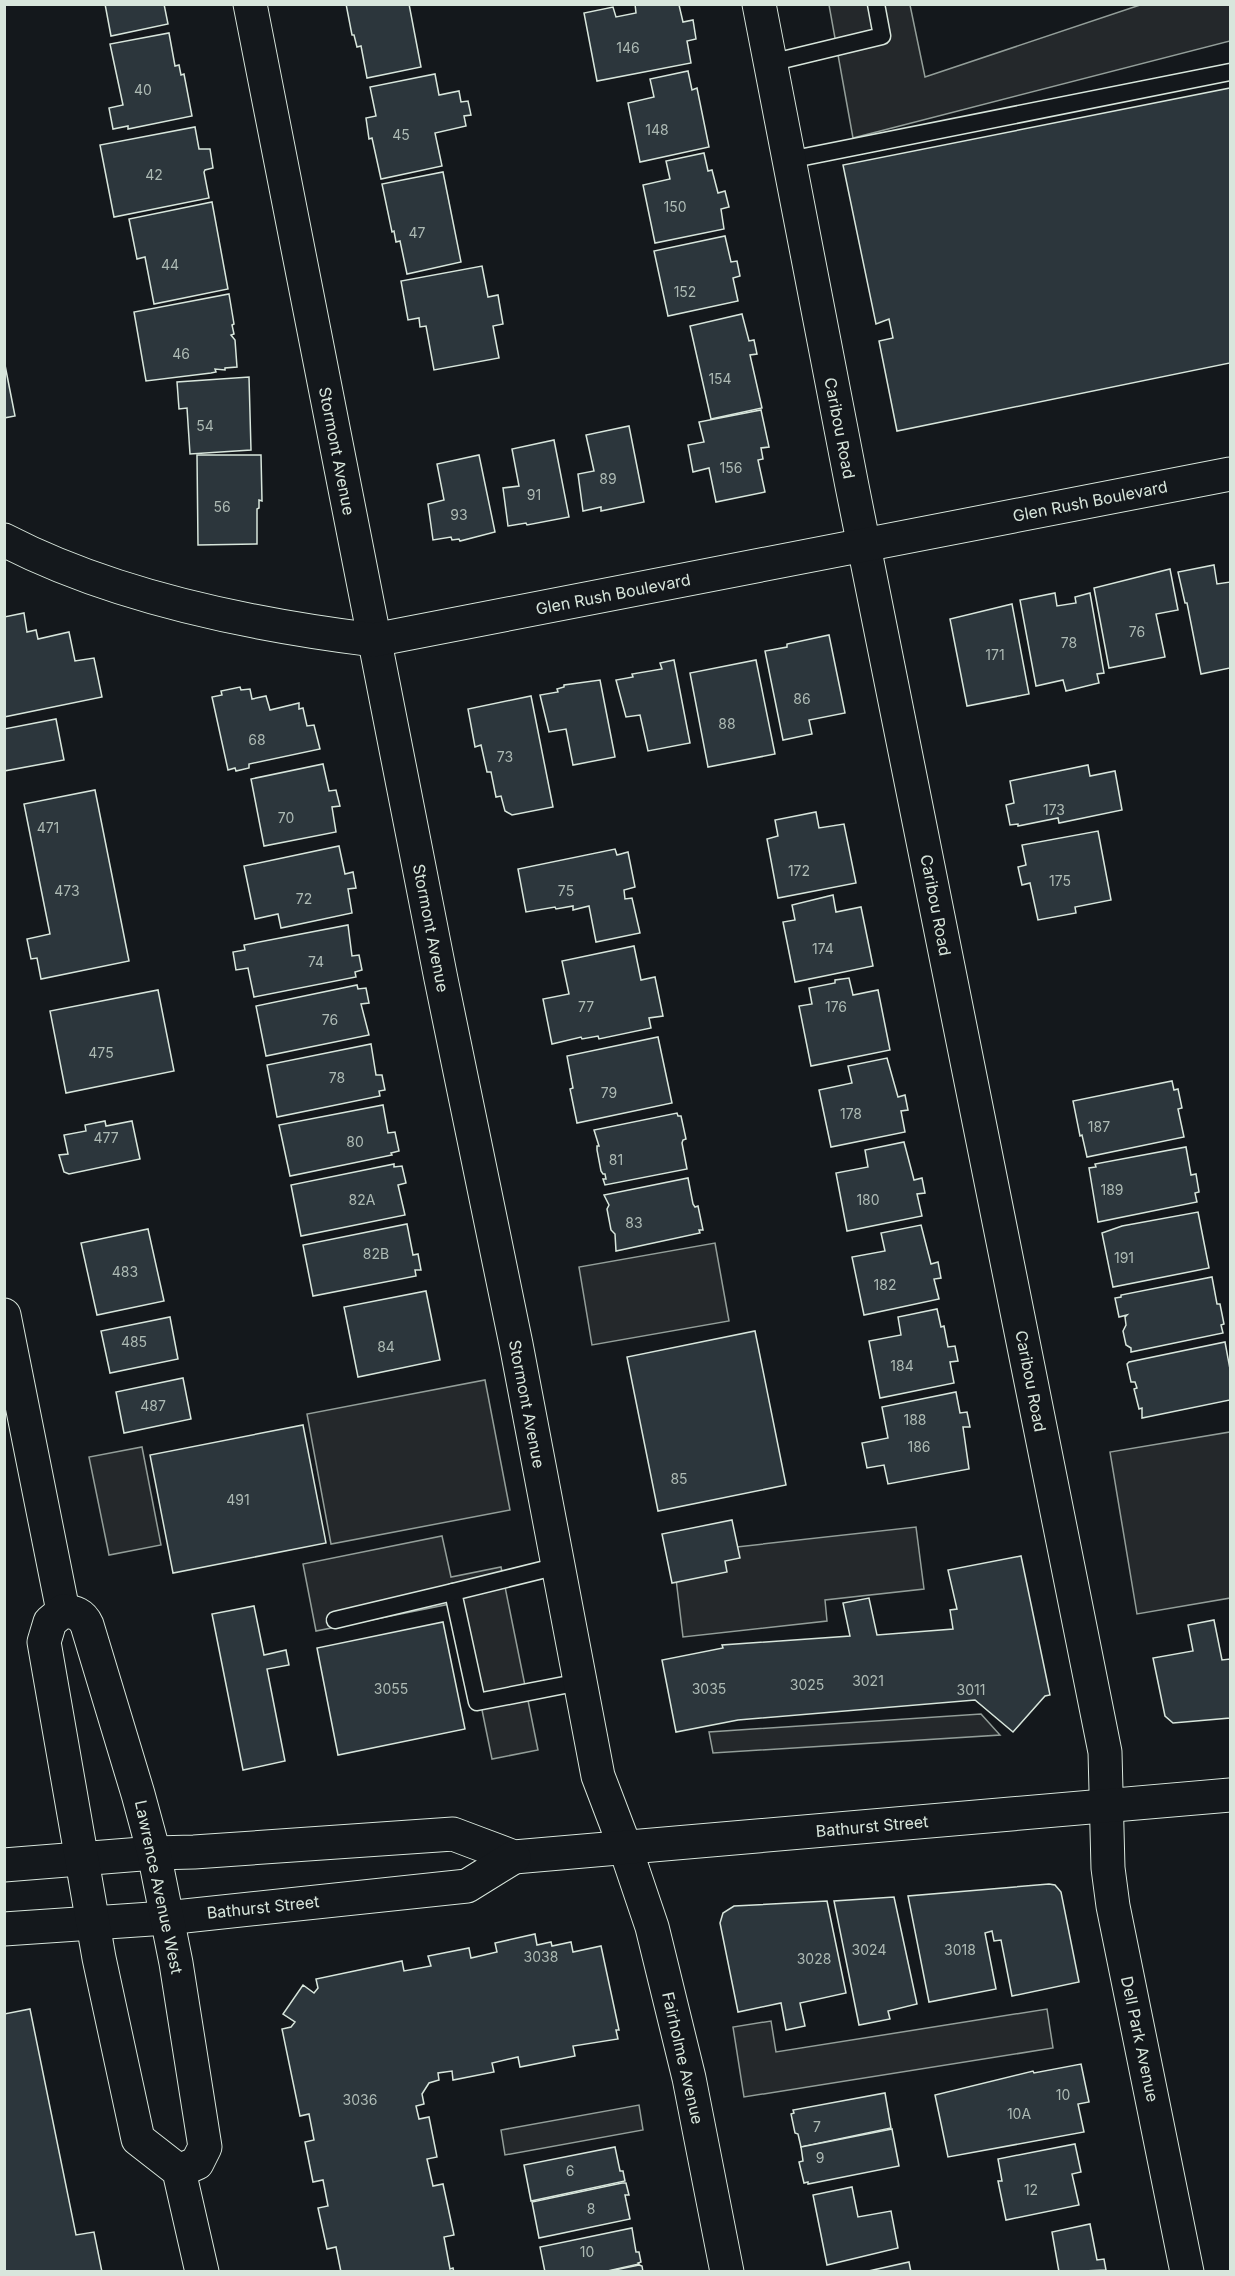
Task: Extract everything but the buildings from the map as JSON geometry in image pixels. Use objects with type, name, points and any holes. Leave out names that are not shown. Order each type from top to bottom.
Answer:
[{"type":"street","name":"Stormont Avenue","points":[[250,4],[374,640],[516,1344],[598,1776],[625,1847]]},
{"type":"street","name":"Caribou Road","points":[[759,4],[864,545],[1106,1752],[1107,1806]]},
{"type":"street","name":"Glen Rush Boulevard","points":[[4,540],[73,572],[165,600],[240,619],[374,640],[1230,474]]},
{"type":"street","points":[[4,1315],[63,1611],[50,1622],[44,1642],[93,1923],[138,2139],[179,2171],[202,2271]]},
{"type":"street","name":"Lawrence Avenue West","points":[[63,1611],[78,1614],[84,1618],[87,1625],[154,1853],[176,1963],[205,2146],[197,2163],[179,2171]]},
{"type":"street","name":"Bathurst Street","points":[[4,1865],[453,1834],[514,1857],[1230,1794]]},
{"type":"street","name":"Dell Park Avenue","points":[[1107,1806],[1108,1868],[1113,1906],[1187,2271]]},
{"type":"street","name":"Fairholme Avenue","points":[[625,1847],[652,1927],[683,2054],[727,2271]]},
{"type":"street","name":"Bathurst Street","points":[[4,1929],[166,1918],[467,1886],[514,1857]]},
{"type":"lane","points":[[770,63],[882,36],[876,4]]},
{"type":"lane","points":[[789,160],[1230,72]]},
{"type":"lane","points":[[335,1620],[558,1566]]},
{"type":"lane","points":[[453,1592],[477,1702],[580,1682]]},
{"type":"shaded area","points":[[829,5],[910,5],[925,77],[1140,5],[1230,5],[1230,41],[853,138]]},
{"type":"shaded area","points":[[715,1243],[729,1321],[592,1345],[579,1267]]},
{"type":"shaded area","points":[[485,1380],[510,1510],[331,1544],[307,1414]]},
{"type":"shaded area","points":[[1230,1432],[1230,1598],[1137,1614],[1110,1452]]},
{"type":"shaded area","points":[[142,1447],[161,1545],[109,1555],[89,1457]]},
{"type":"shaded area","points":[[916,1527],[924,1589],[825,1600],[827,1621],[683,1637],[673,1554]]},
{"type":"shaded area","points":[[442,1536],[451,1577],[501,1567],[538,1750],[492,1759],[460,1602],[316,1631],[303,1564]]},
{"type":"shaded area","points":[[981,1714],[1000,1735],[713,1753],[709,1732]]},
{"type":"shaded area","points":[[1047,2009],[1053,2048],[744,2097],[733,2027],[771,2021],[776,2052]]},
{"type":"shaded area","points":[[639,2105],[643,2130],[505,2155],[501,2130]]}]
